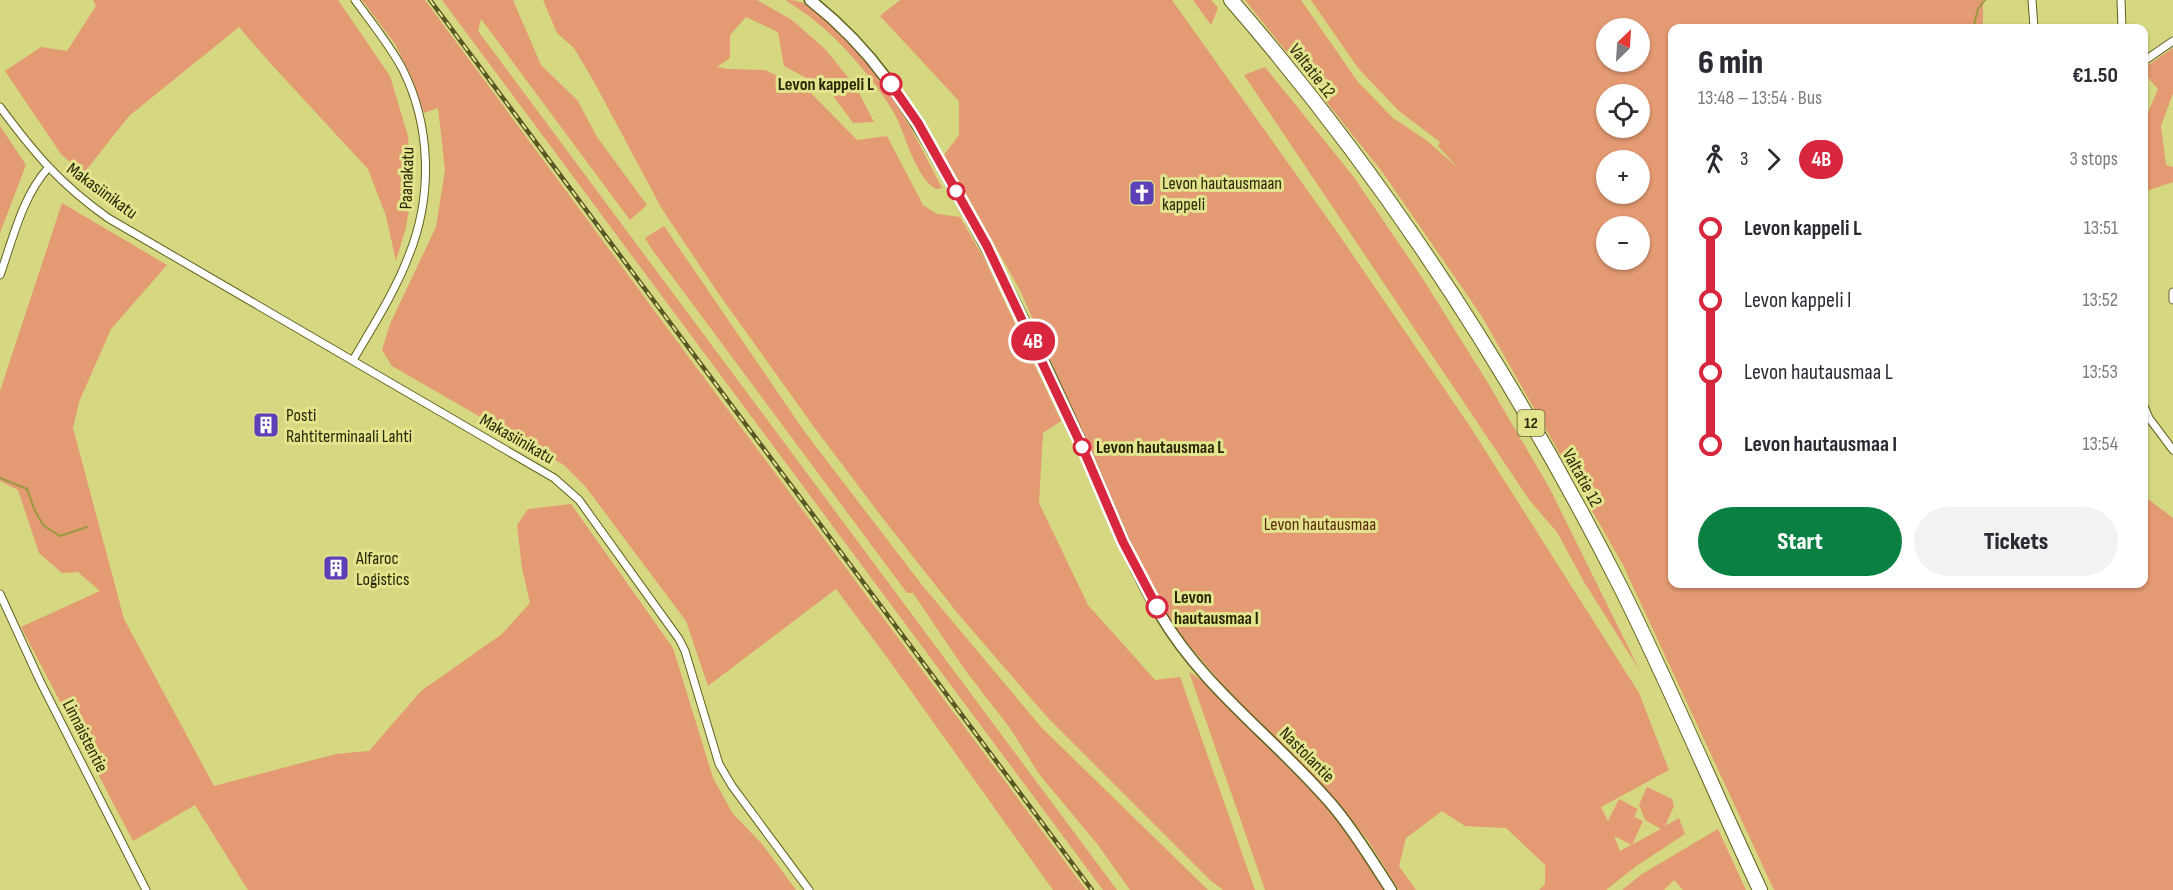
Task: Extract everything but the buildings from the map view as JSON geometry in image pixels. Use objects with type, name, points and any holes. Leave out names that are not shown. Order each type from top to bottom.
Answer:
[{"type":"highway","name":"Valtatie 12","points":[[1231,0],[1315,102],[1372,178],[1470,322],[1511,388],[1620,586],[1760,890]]},
{"type":"main road","name":"Nastolantie","points":[[810,0],[842,27],[879,66],[918,123],[987,246],[1013,298],[1084,451],[1123,542],[1160,613],[1187,653],[1333,806],[1361,843],[1391,890]]},
{"type":"street","name":"Paanakatu","points":[[353,360],[410,255],[418,231],[425,186],[423,133],[410,86],[388,46],[355,0]]},
{"type":"street","points":[[2032,0],[2034,24]]},
{"type":"street","points":[[2121,0],[2122,24]]},
{"type":"street","points":[[2148,57],[2173,41]]},
{"type":"street","points":[[0,106],[48,168],[36,183],[27,202],[0,275]]},
{"type":"street","name":"Makasiinikatu","points":[[48,168],[108,218],[554,478],[579,500],[679,639],[685,651],[719,764],[732,786],[809,890]]},
{"type":"street","points":[[2173,292],[2173,300]]},
{"type":"street","points":[[2148,416],[2173,450]]},
{"type":"street","name":"Linnaistentie","points":[[0,594],[40,681],[146,890]]},
{"type":"green space","points":[[93,0],[338,0],[390,76],[408,136],[412,193],[406,227],[396,261],[386,216],[368,169],[239,27],[129,116],[83,174],[61,154],[5,71],[41,47],[67,51],[96,6]]},
{"type":"green space","points":[[362,0],[425,0],[1086,890],[1053,890],[836,589],[708,686],[686,621],[585,486],[564,465],[392,366],[382,350],[390,324],[436,227],[445,170],[438,108],[424,113],[411,76],[395,44]]},
{"type":"green space","points":[[442,0],[513,0],[541,65],[578,101],[597,137],[647,205],[630,220],[481,19],[478,31],[1117,890],[1103,890]]},
{"type":"green space","points":[[543,0],[757,0],[792,20],[825,49],[856,87],[874,122],[853,123],[829,90],[784,66],[778,32],[746,17],[730,35],[730,58],[717,67],[765,70],[810,92],[857,140],[887,136],[923,205],[937,214],[960,217],[985,260],[1061,421],[1043,433],[1039,503],[1088,605],[1155,680],[1180,677],[1255,890],[1223,890],[1211,881],[1048,718],[959,615],[814,427],[716,290],[662,209],[574,48],[557,33]]},
{"type":"green space","points":[[785,0],[807,4],[818,11],[868,63],[908,123],[942,188],[936,189],[922,175],[894,113],[858,64],[808,15]]},
{"type":"green space","name":"Levon hautausmaa","points":[[900,0],[1172,0],[1335,229],[1471,428],[1639,693],[1669,770],[1601,807],[1608,821],[1619,799],[1638,809],[1634,817],[1643,821],[1632,844],[1661,829],[1645,820],[1639,805],[1647,787],[1672,799],[1674,806],[1665,826],[1679,818],[1685,834],[1635,867],[1606,890],[1539,890],[1545,884],[1545,865],[1506,828],[1465,826],[1442,811],[1406,838],[1399,866],[1416,890],[1399,890],[1367,839],[1337,802],[1222,684],[1178,632],[1166,612],[1127,536],[1020,290],[944,155],[959,135],[959,101],[880,16]],"holes":[[[1614,836],[1632,845],[1620,851]]]},
{"type":"green space","points":[[1193,0],[1211,0],[1218,8],[1211,25]]},
{"type":"green space","points":[[1245,0],[1301,0],[1358,82],[1393,118],[1426,140],[1458,168],[1438,146],[1440,142],[1399,111],[1358,68],[1311,0],[1983,0],[1983,24],[1668,24],[1668,588],[2148,588],[2148,499],[2173,518],[2173,890],[1774,890],[1623,565],[1481,315],[1383,173]]},
{"type":"green space","points":[[2173,48],[2173,93],[2161,126],[2166,165],[2173,167],[2173,182],[2148,190],[2148,113],[2158,89],[2148,78],[2148,65]]},
{"type":"green space","points":[[1265,67],[1353,176],[1423,279],[1488,383],[1550,489],[1640,671],[1584,582],[1557,532],[1530,501],[1244,75]]},
{"type":"green space","points":[[0,126],[26,165],[0,233]]},
{"type":"green space","points":[[62,203],[167,265],[111,329],[79,402],[73,428],[124,619],[214,786],[336,754],[369,751],[421,691],[502,634],[530,603],[522,568],[517,525],[528,509],[571,504],[673,648],[713,778],[733,814],[762,844],[796,890],[248,890],[195,805],[133,841],[21,627],[100,591],[78,572],[62,573],[39,553],[18,490],[0,481],[0,391]]},
{"type":"green space","points":[[664,226],[804,431],[922,585],[1041,727],[1208,890],[1130,890],[1098,845],[1039,774],[1010,728],[965,670],[913,593],[907,593],[651,248],[645,238]]},
{"type":"green space","points":[[1189,672],[1211,686],[1329,808],[1357,845],[1385,890],[1265,890]]},
{"type":"green space","points":[[1718,829],[1746,890],[1683,890],[1674,880],[1664,890],[1622,890],[1642,874]]},
{"type":"waterway","points":[[1974,24],[1978,9],[1985,0]]},
{"type":"waterway","points":[[0,478],[27,489],[35,511],[44,526],[60,536],[87,527]]},
{"type":"railway","points":[[430,0],[1092,890]]},
{"type":"bus line","name":"4B","points":[[891,84],[918,123],[987,246],[1084,451],[1123,542],[1157,607]]},
{"type":"place","name":"Levon kappeli L","points":[[891,84]]},
{"type":"place","name":"Levon hautausmaan kappeli","points":[[1142,193]]},
{"type":"place","name":"Posti Rahtiterminaali Lahti","points":[[266,425]]},
{"type":"place","name":"Levon hautausmaa L","points":[[1082,447]]},
{"type":"place","name":"Alfaroc Logistics","points":[[336,568]]},
{"type":"place","name":"Levon hautausmaa I","points":[[1157,607]]}]
